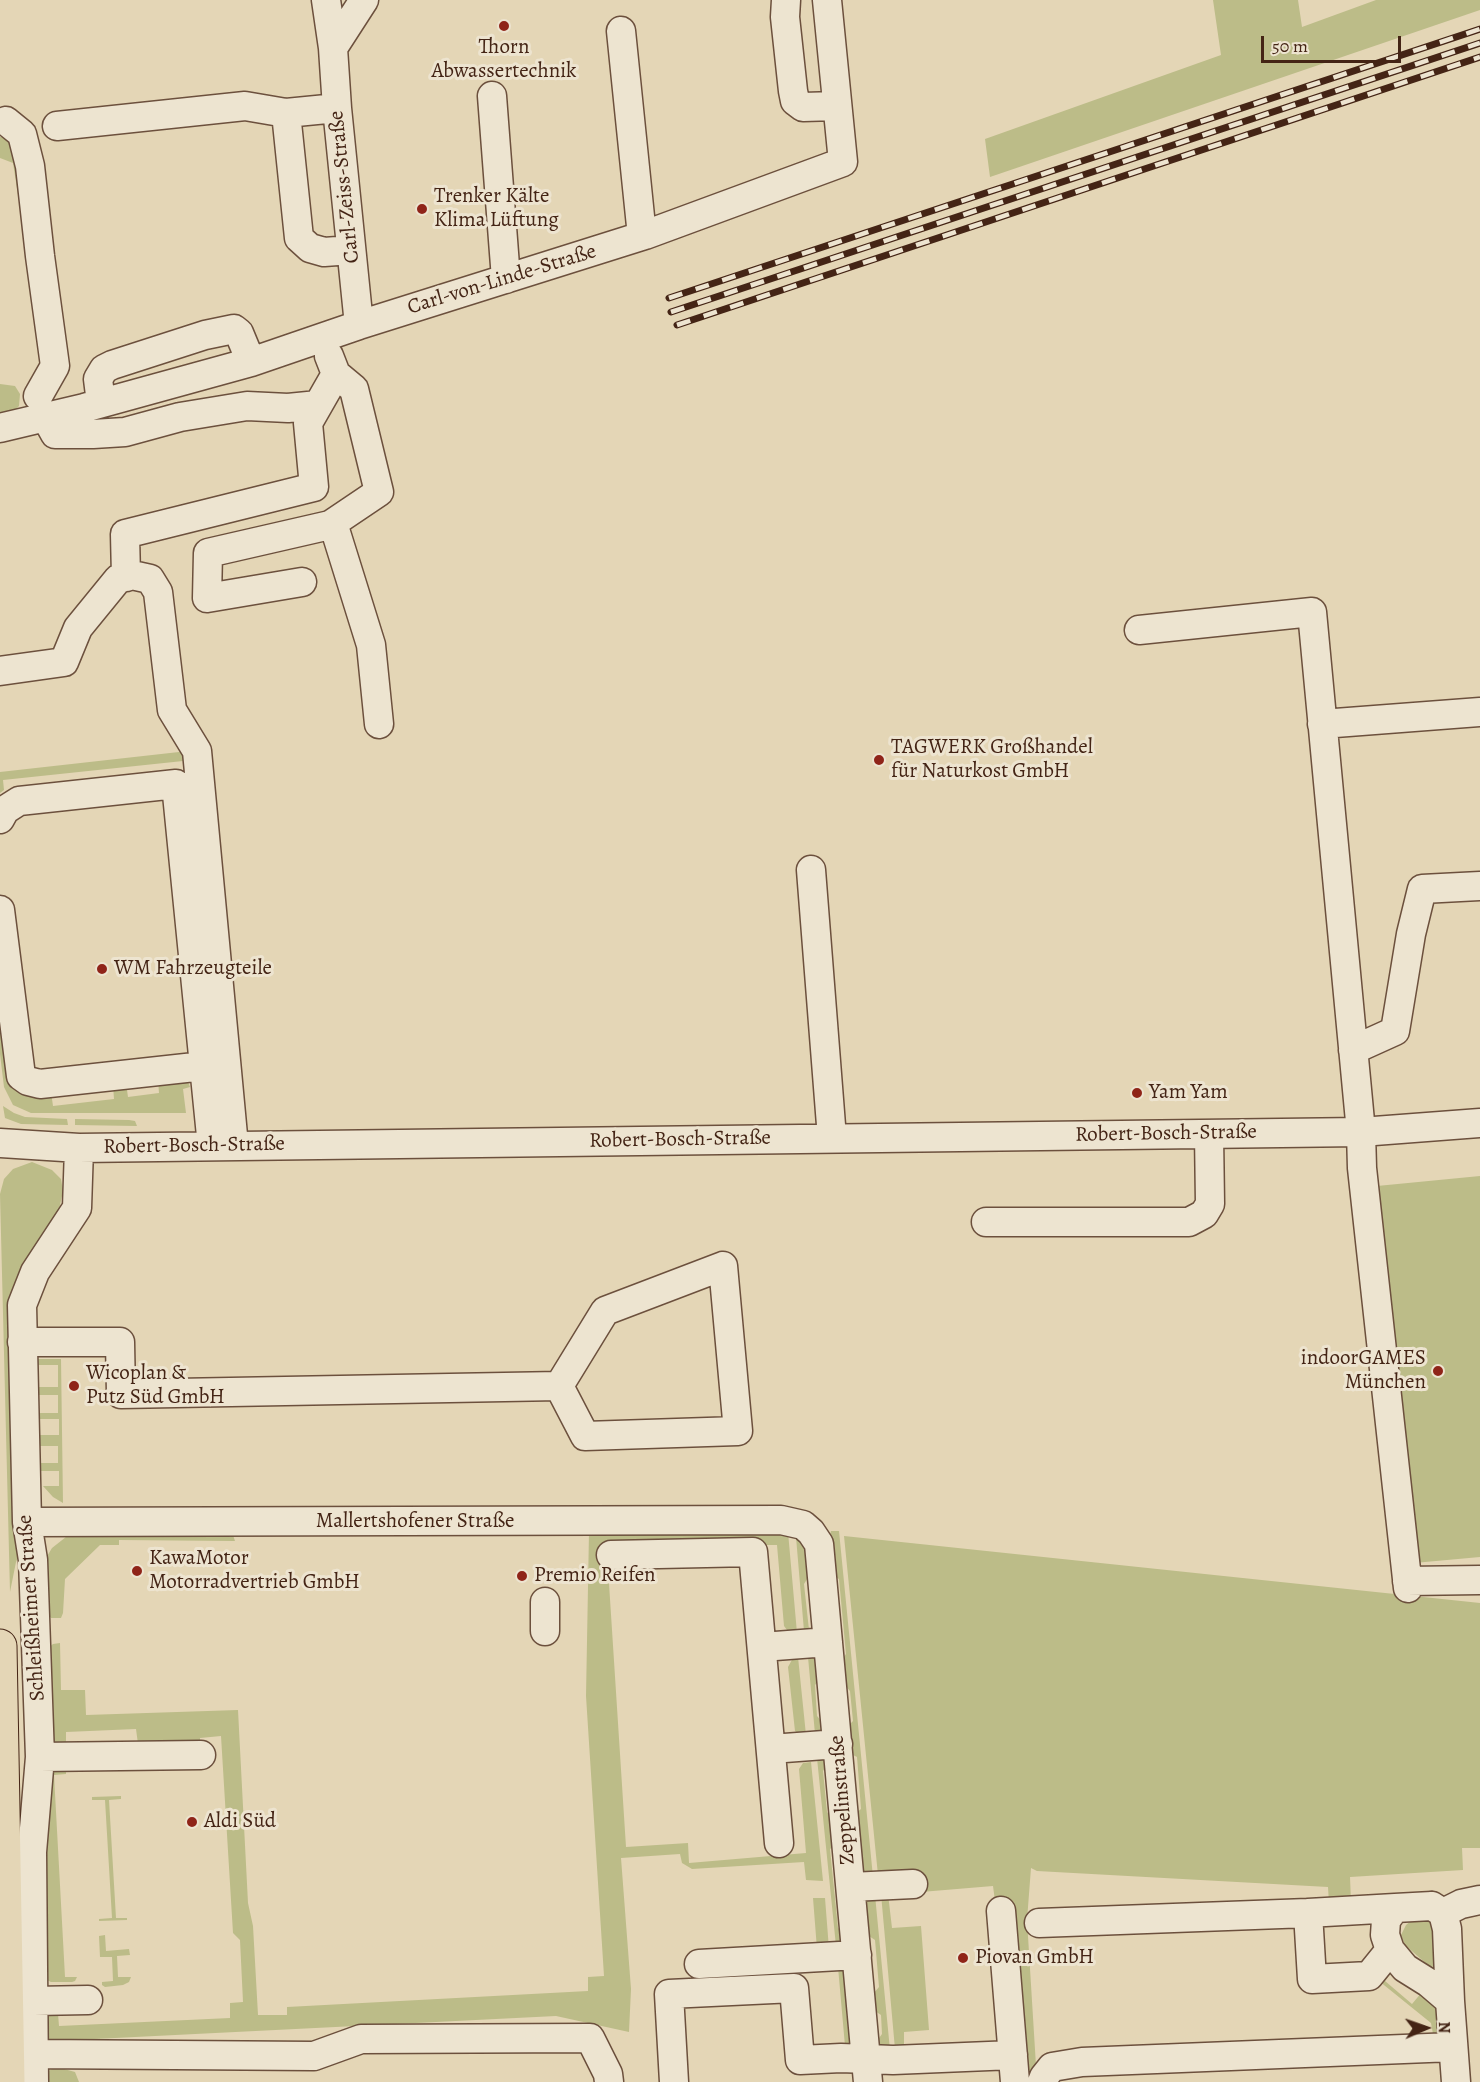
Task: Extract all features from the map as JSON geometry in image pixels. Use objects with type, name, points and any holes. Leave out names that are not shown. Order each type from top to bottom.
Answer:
[{"type":"main road","name":"Schleißheimer Straße","points":[[0,1646],[8,2082]]},
{"type":"street","name":"Carl-Zeiss-Straße","points":[[326,0],[333,48],[359,325]]},
{"type":"street","points":[[333,48],[364,0]]},
{"type":"street","points":[[786,0],[785,17],[795,101],[803,107],[837,106]]},
{"type":"street","name":"Carl-von-Linde-Straße","points":[[0,428],[41,406],[101,403],[251,362],[359,325],[642,236],[843,162],[827,0]]},
{"type":"street","points":[[621,31],[642,236]]},
{"type":"street","points":[[492,96],[506,279]]},
{"type":"street","points":[[57,126],[245,106],[286,113],[337,108]]},
{"type":"street","points":[[286,113],[299,238],[310,248],[324,252],[351,250]]},
{"type":"street","points":[[6,121],[22,134],[30,166],[55,366],[41,406],[55,434],[125,432],[180,417],[247,406],[288,408],[318,405]]},
{"type":"street","points":[[101,403],[98,379],[104,369],[205,335],[227,329],[234,330],[239,333],[251,362]]},
{"type":"street","points":[[302,582],[207,598],[208,553],[333,523],[380,492],[354,389],[336,374],[321,338]]},
{"type":"street","points":[[126,577],[125,534],[314,487],[308,423],[336,374]]},
{"type":"street","points":[[333,523],[371,645],[379,724]]},
{"type":"street","points":[[0,671],[64,662],[78,628],[118,579],[132,575],[150,579],[158,592],[172,710],[197,751],[223,1146]]},
{"type":"street","points":[[1139,630],[1312,612],[1361,1132],[1362,1168],[1408,1584],[1480,1580]]},
{"type":"street","points":[[1322,724],[1480,712]]},
{"type":"street","points":[[0,819],[5,810],[19,801],[176,784],[204,1066],[223,1146]]},
{"type":"street","points":[[811,870],[832,1138]]},
{"type":"street","points":[[1353,1050],[1395,1031],[1411,934],[1422,889],[1480,886]]},
{"type":"street","points":[[0,910],[21,1076],[28,1081],[40,1084],[204,1066]]},
{"type":"street","name":"Robert-Bosch-Straße","points":[[0,1143],[79,1148],[1361,1132],[1480,1123]]},
{"type":"street","points":[[986,1222],[1189,1221],[1204,1214],[1210,1204],[1209,1134]]},
{"type":"street","name":"Schleißheimer Straße","points":[[34,2068],[32,1852],[40,1757],[33,1560],[27,1522],[22,1305],[35,1272],[77,1208],[79,1148]]},
{"type":"street","points":[[723,1266],[738,1431],[585,1436],[559,1386],[605,1311],[723,1266]]},
{"type":"street","points":[[22,1342],[120,1342],[121,1394],[559,1386]]},
{"type":"street","name":"Mallertshofener Straße","points":[[27,1522],[781,1520],[803,1525]]},
{"type":"street","name":"Zeppelinstraße","points":[[803,1525],[819,1544],[868,2071]]},
{"type":"street","points":[[611,1555],[753,1552],[779,1843]]},
{"type":"street","points":[[544,1602],[545,1631]]},
{"type":"street","points":[[762,1647],[828,1642]]},
{"type":"street","points":[[771,1749],[838,1744]]},
{"type":"street","points":[[40,1757],[201,1755]]},
{"type":"street","points":[[851,1887],[913,1884]]},
{"type":"street","points":[[1443,1913],[1461,1904],[1480,1900]]},
{"type":"street","points":[[1039,1923],[1432,1906],[1443,1913],[1447,1929],[1456,2082]]},
{"type":"street","points":[[1395,1908],[1386,1920],[1385,1935],[1390,1950],[1406,1968],[1429,1983],[1450,2001]]},
{"type":"street","points":[[674,2082],[669,1994],[795,1988],[800,2060],[868,2071],[1014,2069],[1001,1911]]},
{"type":"street","points":[[1308,1913],[1312,1979],[1369,1977],[1390,1950]]},
{"type":"street","points":[[699,1964],[857,1955]]},
{"type":"street","points":[[34,2001],[88,2000]]},
{"type":"street","points":[[34,2068],[314,2056],[361,2039],[590,2038],[608,2074],[609,2082]]},
{"type":"street","points":[[1042,2082],[1052,2067],[1073,2063],[1453,2047]]},
{"type":"green space","points":[[1213,0],[1298,0],[1302,27],[1376,0],[1480,0],[1480,10],[990,177],[985,139],[1221,55]]},
{"type":"green space","points":[[0,137],[13,138],[40,336],[13,163],[0,158]]},
{"type":"green space","points":[[0,384],[15,386],[20,394],[19,406],[11,414],[0,415]]},
{"type":"green space","points":[[188,751],[218,1112],[183,761],[3,780],[4,790],[0,793],[0,772]]},
{"type":"green space","points":[[0,981],[11,1071],[51,1092],[53,1106],[114,1099],[113,1085],[126,1083],[128,1097],[159,1093],[158,1079],[187,1079],[190,1087],[183,1089],[186,1113],[31,1113],[13,1105],[4,1087],[0,1054]]},
{"type":"green space","points":[[3,1106],[25,1117],[67,1119],[68,1125],[21,1124],[5,1118]]},
{"type":"green space","points":[[75,1119],[129,1120],[135,1121],[137,1126],[75,1125]]},
{"type":"green space","points":[[32,1162],[52,1170],[61,1179],[63,1191],[59,1210],[25,1273],[21,1550],[10,1592],[0,1194],[4,1179],[13,1169]]},
{"type":"green space","name":"indoorGAMES München","points":[[1480,1176],[1480,1557],[1414,1563],[1377,1186]]},
{"type":"green space","points":[[37,1359],[61,1359],[63,1503],[53,1497],[43,1486],[59,1486],[59,1471],[39,1471],[39,1463],[58,1463],[58,1446],[39,1446],[38,1435],[59,1435],[59,1419],[38,1419],[38,1413],[58,1413],[58,1395],[38,1395],[38,1387],[58,1387],[58,1365],[37,1365]]},
{"type":"green space","points":[[831,1531],[839,1531],[873,1877],[866,1876],[861,1870],[856,1813],[861,1809],[857,1757],[849,1753],[847,1727],[853,1721],[850,1691],[843,1683],[841,1661],[846,1654],[839,1579],[832,1575],[829,1540]]},
{"type":"green space","points":[[232,1532],[235,1541],[119,1540],[119,1545],[100,1545],[65,1579],[61,1618],[51,1618],[47,1613],[46,1558],[52,1548],[71,1533]]},
{"type":"green space","points":[[589,1532],[788,1532],[797,1633],[790,1634],[784,1626],[777,1545],[609,1545],[608,1568],[626,1847],[688,1843],[689,1863],[806,1853],[799,1769],[803,1763],[811,1762],[823,1881],[806,1880],[804,1862],[692,1869],[682,1863],[680,1854],[621,1858],[631,1989],[629,2032],[556,2016],[46,2040],[46,2016],[51,2014],[58,2014],[59,2026],[230,2018],[230,2003],[243,2002],[240,1940],[233,1933],[221,1736],[200,1738],[200,1745],[138,1744],[136,1729],[66,1732],[66,1747],[57,1744],[52,1739],[47,1649],[53,1644],[60,1643],[61,1690],[85,1690],[86,1715],[238,1710],[248,1903],[253,1926],[258,2015],[287,2015],[287,2007],[588,1991],[588,1977],[604,1976],[586,1696]]},
{"type":"green space","points":[[844,1536],[1480,1603],[1480,1848],[1462,1848],[1463,1870],[1350,1877],[1351,1902],[1329,1903],[1328,1887],[1037,1871],[1031,1868],[1027,1920],[1037,2082],[1019,2082],[993,1886],[921,1892],[878,1875]]},
{"type":"green space","points":[[796,1537],[807,1553],[809,1576],[804,1584],[809,1630],[804,1631]]},
{"type":"green space","points":[[798,1657],[806,1735],[801,1736],[795,1731],[788,1667],[793,1658]]},
{"type":"green space","points":[[808,1657],[813,1657],[818,1662],[820,1679],[815,1685],[817,1716],[823,1723],[824,1730],[815,1734]]},
{"type":"green space","points":[[821,1757],[826,1767],[823,1771],[827,1812],[834,1821],[836,1844],[830,1849],[838,1928],[844,1933],[844,1941],[836,1946],[817,1758]]},
{"type":"green space","points":[[50,1771],[66,1771],[66,1774],[54,1775],[65,1977],[77,1977],[72,1982],[51,1982],[45,1979],[42,1806]]},
{"type":"green space","points":[[121,1796],[121,1799],[109,1800],[116,1918],[127,1918],[127,1920],[99,1921],[99,1919],[112,1918],[105,1800],[92,1800],[92,1797]]},
{"type":"green space","points":[[881,1894],[888,1894],[892,1928],[921,1926],[929,2030],[904,2032],[904,2049],[895,2049]]},
{"type":"green space","points":[[875,1895],[890,2050],[877,2046],[877,2041],[882,2034],[881,2015],[875,2011],[873,1994],[879,1987],[875,1940],[866,1934],[864,1901]]},
{"type":"green space","points":[[813,1898],[825,1898],[829,1949],[817,1949]]},
{"type":"green space","points":[[1423,1918],[1431,1921],[1438,1930],[1435,1967],[1429,1966],[1405,1945],[1401,1935],[1406,1925],[1412,1920]]},
{"type":"green space","points":[[105,1935],[106,1951],[129,1949],[130,1955],[117,1956],[118,1977],[131,1977],[129,1982],[123,1985],[105,1987],[102,1985],[102,1982],[113,1981],[112,1957],[100,1957],[99,1936]]},
{"type":"green space","points":[[838,1967],[849,1974],[852,1999],[846,2007],[848,2031],[853,2035],[853,2040],[845,2046]]},
{"type":"green space","points":[[1393,1970],[1385,1981],[1412,2004],[1422,1992],[1436,2007],[1440,2033],[1433,2034],[1431,2023],[1379,1981]]},
{"type":"green space","points":[[57,2067],[75,2072],[79,2082],[42,2082],[46,2072]]},
{"type":"railway","points":[[669,298],[1480,29]]},
{"type":"railway","points":[[671,312],[1480,43]]},
{"type":"railway","points":[[677,325],[1480,57]]},
{"type":"place","name":"Thorn Abwassertechnik","points":[[504,26]]},
{"type":"place","name":"Trenker Kälte Klima Lüftung","points":[[422,209]]},
{"type":"place","name":"TAGWERK Großhandel für Naturkost GmbH","points":[[879,760]]},
{"type":"place","name":"WM Fahrzeugteile","points":[[102,969]]},
{"type":"place","name":"Yam Yam","points":[[1137,1093]]},
{"type":"place","name":"indoorGAMES München","points":[[1438,1371]]},
{"type":"place","name":"Wicoplan & Putz Süd GmbH","points":[[74,1386]]},
{"type":"place","name":"KawaMotor Motorradvertrieb GmbH","points":[[137,1571]]},
{"type":"place","name":"Premio Reifen","points":[[522,1576]]},
{"type":"place","name":"Aldi Süd","points":[[192,1822]]},
{"type":"place","name":"Piovan GmbH","points":[[963,1958]]}]
